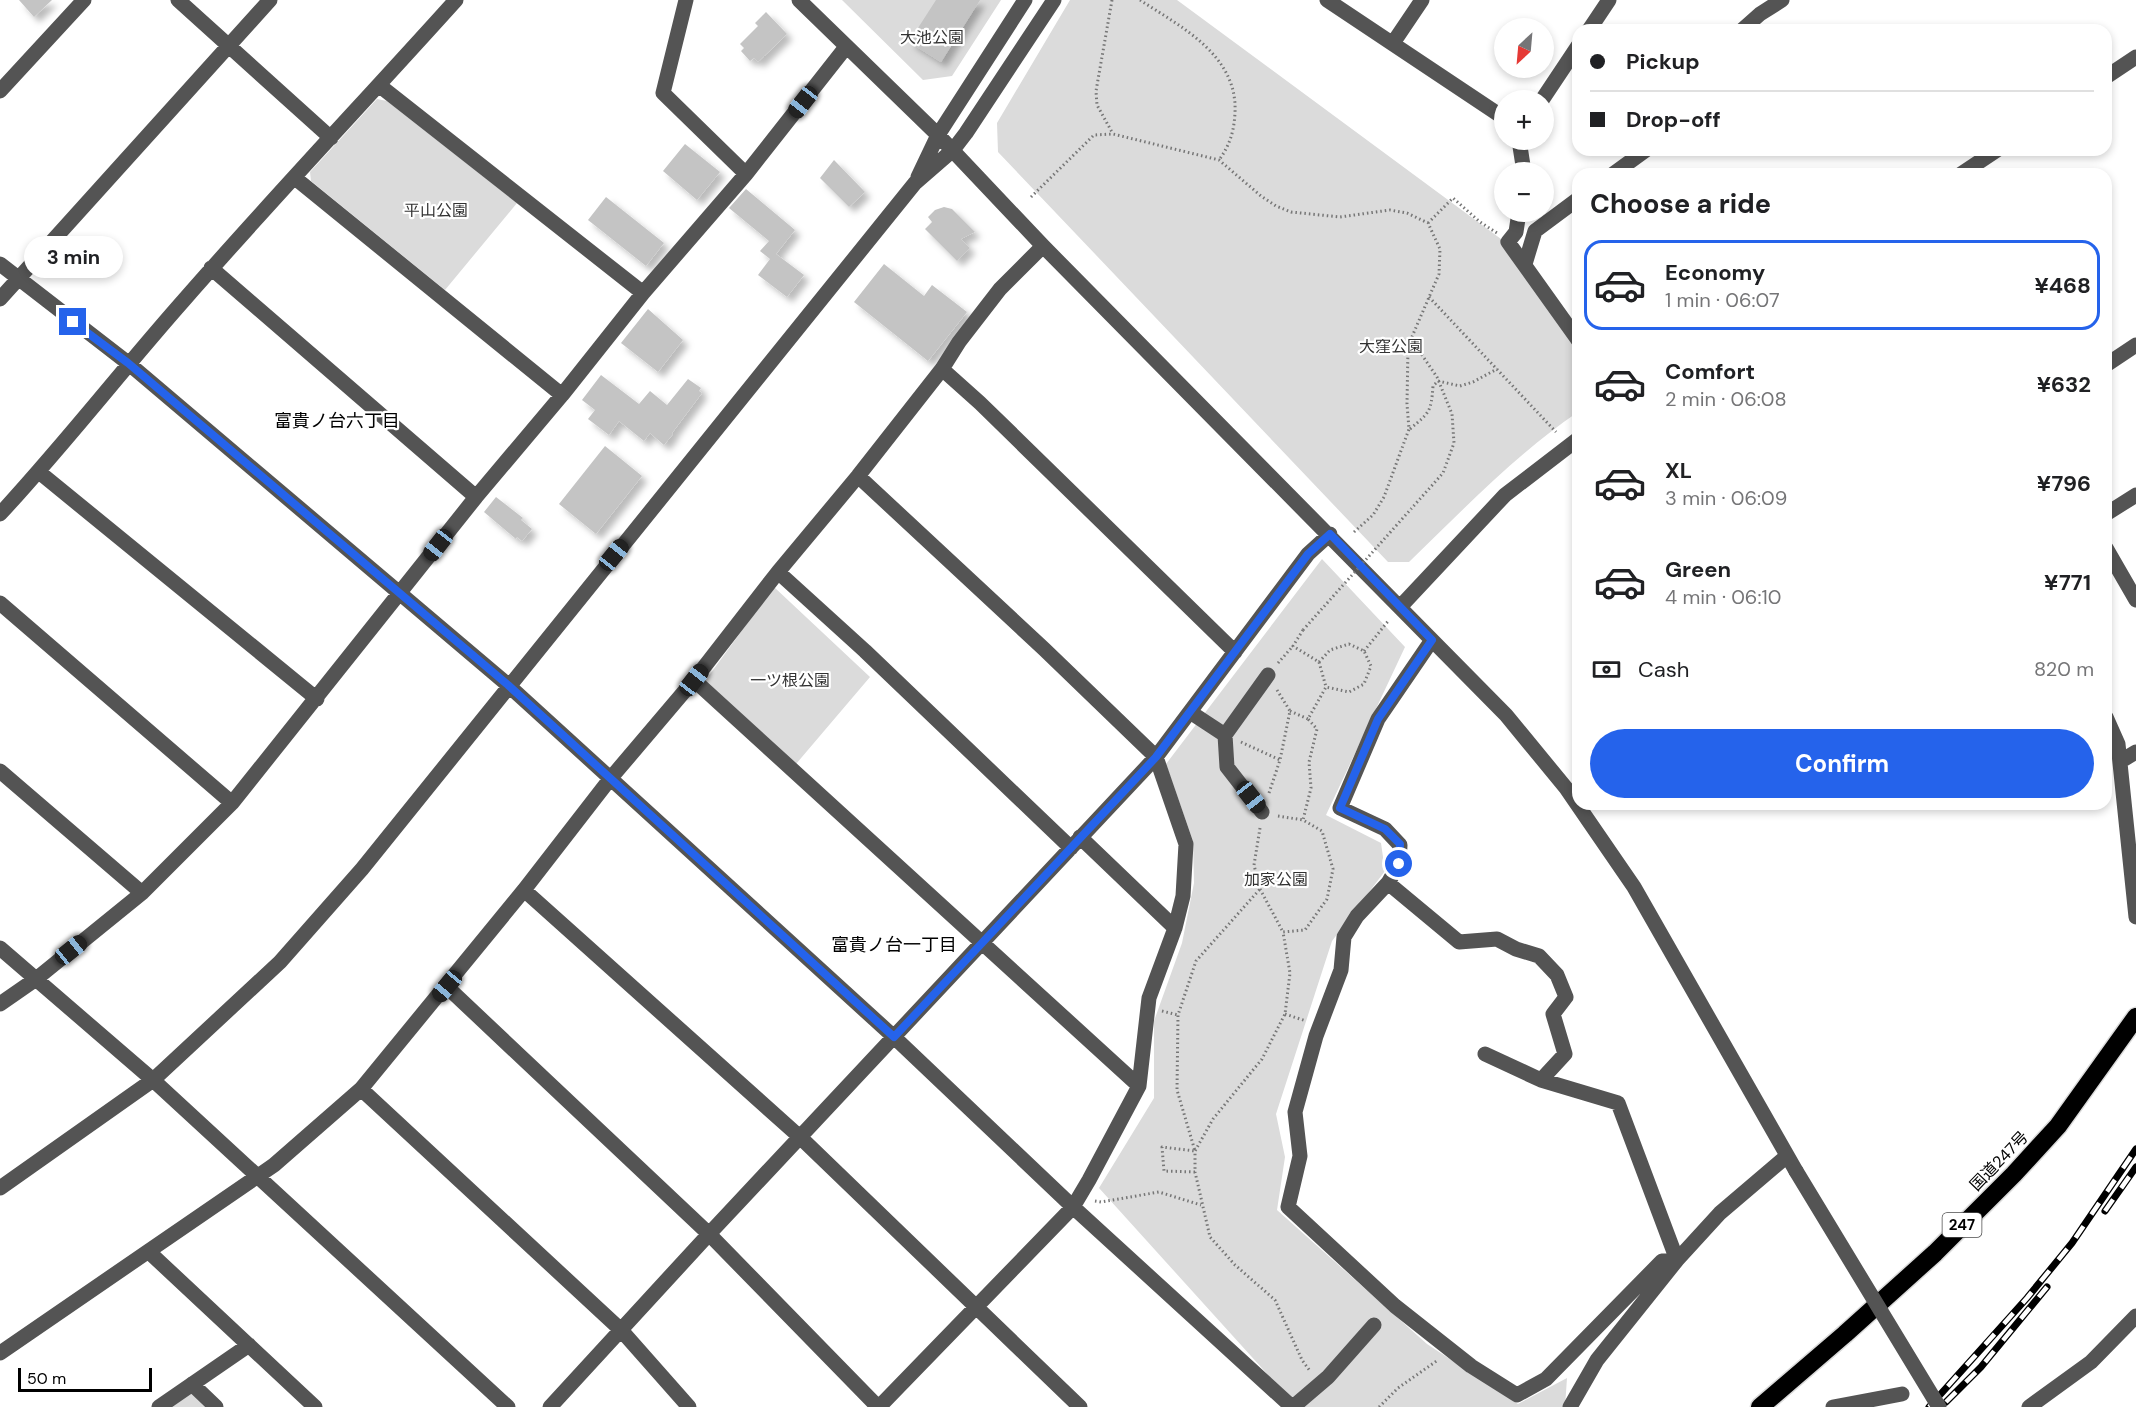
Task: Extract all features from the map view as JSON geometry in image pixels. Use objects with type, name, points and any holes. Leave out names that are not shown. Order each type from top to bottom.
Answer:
[{"type":"highway","name":"国道247号","points":[[1760,1407],[1918,1268],[2014,1174],[2058,1126],[2136,1017]]},
{"type":"street","points":[[0,91],[84,0]]},
{"type":"street","points":[[178,0],[331,138]]},
{"type":"street","points":[[0,299],[270,0]]},
{"type":"street","points":[[0,514],[39,472],[128,363],[211,268],[380,86],[456,0]]},
{"type":"street","points":[[686,0],[663,93],[746,174]]},
{"type":"street","points":[[799,0],[953,150],[1043,246],[1506,714],[1572,797]]},
{"type":"street","points":[[915,183],[938,135],[1025,0]]},
{"type":"street","points":[[0,1188],[153,1080],[280,962],[362,869],[508,685],[915,183],[953,150],[1054,0]]},
{"type":"street","points":[[1327,0],[1494,111]]},
{"type":"street","points":[[1393,43],[1422,0]]},
{"type":"street","points":[[1593,24],[1609,0]]},
{"type":"street","points":[[1749,24],[1782,0]]},
{"type":"street","points":[[0,1004],[36,979],[142,893],[232,803],[476,497],[562,395],[643,293],[746,174],[846,47]]},
{"type":"street","points":[[1549,90],[1572,55]]},
{"type":"street","points":[[2112,73],[2136,57]]},
{"type":"street","points":[[380,86],[643,293]]},
{"type":"street","points":[[1621,168],[1638,156]]},
{"type":"street","points":[[1970,168],[1987,156]]},
{"type":"street","points":[[295,178],[562,395]]},
{"type":"street","points":[[1525,264],[1535,231],[1572,203]]},
{"type":"street","points":[[1518,222],[1516,232],[1508,242],[1572,332]]},
{"type":"street","points":[[0,1353],[274,1166],[361,1089],[447,986],[610,779],[694,680],[778,572],[858,476],[942,369],[959,342],[1000,289],[1043,246]]},
{"type":"street","points":[[0,264],[128,363],[508,685],[1075,1203],[1292,1407],[1328,1377],[1374,1325]]},
{"type":"street","points":[[211,268],[476,497]]},
{"type":"street","points":[[2112,361],[2136,345]]},
{"type":"street","points":[[942,369],[980,403],[1235,652]]},
{"type":"street","points":[[1400,607],[1505,495],[1572,444]]},
{"type":"street","points":[[39,472],[316,699]]},
{"type":"street","points":[[447,986],[709,1234],[879,1407],[1075,1203],[1139,1086],[1149,998],[1175,928],[1183,896],[1186,844],[1156,757],[858,476]]},
{"type":"street","points":[[2112,510],[2136,495]]},
{"type":"street","points":[[550,1407],[1156,757],[1308,554],[1330,534]]},
{"type":"street","points":[[2112,558],[2136,600]]},
{"type":"street","points":[[778,572],[1076,842],[1175,928]]},
{"type":"street","points":[[0,603],[232,803]]},
{"type":"street","points":[[1432,640],[1378,719],[1340,808],[1385,829],[1400,844],[1399,864],[1388,883],[1357,916],[1344,937],[1341,970],[1320,1026],[1295,1112],[1300,1156],[1288,1207],[1395,1306],[1471,1366],[1517,1395],[1546,1379],[1662,1261],[1677,1260]]},
{"type":"street","points":[[1262,812],[1227,767],[1226,735],[1268,675]]},
{"type":"street","points":[[694,680],[1139,1086]]},
{"type":"street","points":[[1190,712],[1226,735]]},
{"type":"street","points":[[2112,730],[2118,744],[2121,761],[2136,917]]},
{"type":"street","points":[[2121,761],[2136,752]]},
{"type":"street","points":[[0,771],[142,893]]},
{"type":"street","points":[[1582,810],[1635,887],[1796,1172],[1939,1407]]},
{"type":"street","points":[[1388,883],[1459,942],[1497,939],[1516,949],[1539,956],[1557,975],[1566,997],[1553,1014],[1565,1054],[1540,1080]]},
{"type":"street","points":[[524,890],[801,1138],[1080,1407]]},
{"type":"street","points":[[0,948],[153,1080],[508,1407]]},
{"type":"street","points":[[1485,1054],[1540,1080],[1618,1103],[1677,1260]]},
{"type":"street","points":[[361,1089],[621,1330],[689,1407]]},
{"type":"street","points":[[1570,1407],[1597,1360],[1677,1260],[1720,1213],[1787,1156]]},
{"type":"street","points":[[149,1252],[315,1407]]},
{"type":"street","points":[[2029,1407],[2091,1362],[2136,1316]]},
{"type":"street","points":[[159,1407],[249,1345]]},
{"type":"street","points":[[192,1384],[216,1407]]},
{"type":"street","points":[[1833,1407],[1902,1394]]},
{"type":"path","points":[[1112,0],[1096,90],[1097,105],[1113,134]]},
{"type":"path","points":[[1140,0],[1197,38],[1222,63],[1233,86],[1236,103],[1234,128],[1227,149],[1219,160]]},
{"type":"path","points":[[1031,197],[1094,135],[1113,134],[1219,160],[1261,196],[1291,212],[1340,217],[1390,210],[1407,213],[1428,223],[1440,249],[1441,263],[1439,274],[1408,347],[1409,429],[1384,498],[1373,515],[1354,532]]},
{"type":"path","points":[[1428,223],[1453,198],[1490,230],[1510,240]]},
{"type":"path","points":[[1429,297],[1556,432]]},
{"type":"path","points":[[1303,820],[1311,788],[1309,762],[1317,729],[1308,719],[1290,711],[1268,675],[1293,646],[1303,630],[1443,473],[1454,443],[1452,414],[1438,381],[1411,339]]},
{"type":"path","points":[[1409,429],[1429,413],[1432,406],[1433,386],[1438,381],[1444,380],[1452,385],[1460,386],[1497,369]]},
{"type":"path","points":[[1364,651],[1400,607]]},
{"type":"path","points":[[1319,662],[1330,650],[1349,644],[1364,651],[1371,666],[1364,684],[1349,692],[1326,687]]},
{"type":"path","points":[[1293,646],[1319,662],[1326,687],[1308,719]]},
{"type":"path","points":[[1195,1151],[1213,1119],[1262,1059],[1285,1014],[1290,973],[1283,932],[1260,889],[1254,865],[1262,812],[1280,760],[1290,711]]},
{"type":"path","points":[[1226,735],[1280,760]]},
{"type":"path","points":[[1262,812],[1303,820],[1322,831],[1333,869],[1327,899],[1305,930],[1283,932]]},
{"type":"path","points":[[1260,889],[1196,961],[1178,1015],[1178,1090],[1195,1151],[1195,1172],[1210,1237],[1235,1266],[1275,1300],[1302,1360]]},
{"type":"path","points":[[1285,1014],[1320,1026]]},
{"type":"path","points":[[1195,1151],[1162,1147],[1164,1171],[1195,1172]]},
{"type":"path","points":[[1075,1203],[1101,1202],[1159,1192],[1201,1205]]},
{"type":"path","points":[[1379,1407],[1398,1388],[1452,1351]]},
{"type":"green space","name":"大池公園","points":[[842,0],[1001,0],[952,76],[923,80]]},
{"type":"green space","name":"大窪公園","points":[[1070,0],[1177,0],[1501,239],[1572,339],[1572,416],[1512,464],[1409,562],[1388,562],[998,152],[997,123]]},
{"type":"green space","name":"平山公園","points":[[377,99],[387,101],[517,203],[445,290],[311,181],[310,172]]},
{"type":"green space","name":"加家公園","points":[[1322,559],[1405,647],[1326,815],[1381,843],[1385,871],[1332,941],[1276,1114],[1285,1157],[1277,1210],[1427,1344],[1518,1404],[1567,1378],[1565,1407],[1297,1407],[1099,1188],[1154,1098],[1154,1021],[1182,943],[1194,883],[1193,841],[1166,764]]},
{"type":"green space","name":"一ツ根公園","points":[[774,587],[870,677],[796,764],[705,681]]},
{"type":"green space","points":[[187,1388],[206,1407],[159,1407]]},
{"type":"building","points":[[19,0],[52,0],[34,17]]},
{"type":"building","points":[[936,0],[980,0],[941,62],[909,42]]},
{"type":"building","points":[[766,12],[787,34],[758,62],[754,58],[750,61],[741,51],[744,48],[740,44],[758,26],[755,23]]},
{"type":"building","points":[[685,144],[720,172],[697,200],[663,171]]},
{"type":"building","points":[[834,160],[865,192],[849,207],[820,178]]},
{"type":"building","points":[[746,189],[795,230],[776,254],[804,275],[787,297],[758,275],[770,259],[760,251],[769,241],[729,208]]},
{"type":"building","points":[[606,197],[664,243],[646,266],[588,220]]},
{"type":"building","points":[[944,207],[952,209],[975,232],[961,239],[970,248],[957,261],[925,229],[932,222],[928,217],[935,210]]},
{"type":"building","points":[[884,264],[924,296],[932,285],[967,312],[928,361],[854,302]]},
{"type":"building","points":[[648,309],[683,340],[658,372],[621,343]]},
{"type":"building","points":[[601,375],[639,404],[650,391],[667,405],[688,379],[701,388],[699,391],[702,393],[664,445],[650,433],[644,441],[619,421],[609,435],[588,419],[595,410],[582,400]]},
{"type":"building","points":[[605,446],[642,476],[596,534],[559,504]]},
{"type":"building","points":[[496,497],[523,518],[521,520],[532,529],[522,541],[517,537],[516,539],[484,512]]},
{"type":"railway","points":[[1929,1407],[2027,1298],[2072,1243],[2136,1149]]},
{"type":"railway","points":[[2105,1211],[2136,1167]]},
{"type":"railway","points":[[1946,1402],[1981,1367],[2047,1287]]},
{"type":"district","name":"富貴ノ台六丁目","points":[[337,421]]},
{"type":"district","name":"富貴ノ台一丁目","points":[[894,945]]},
{"type":"route","points":[[73,322],[128,363],[508,685],[894,1037],[1156,757],[1308,554],[1330,534],[1432,640],[1378,719],[1340,808],[1385,829],[1400,844],[1399,864]]}]
